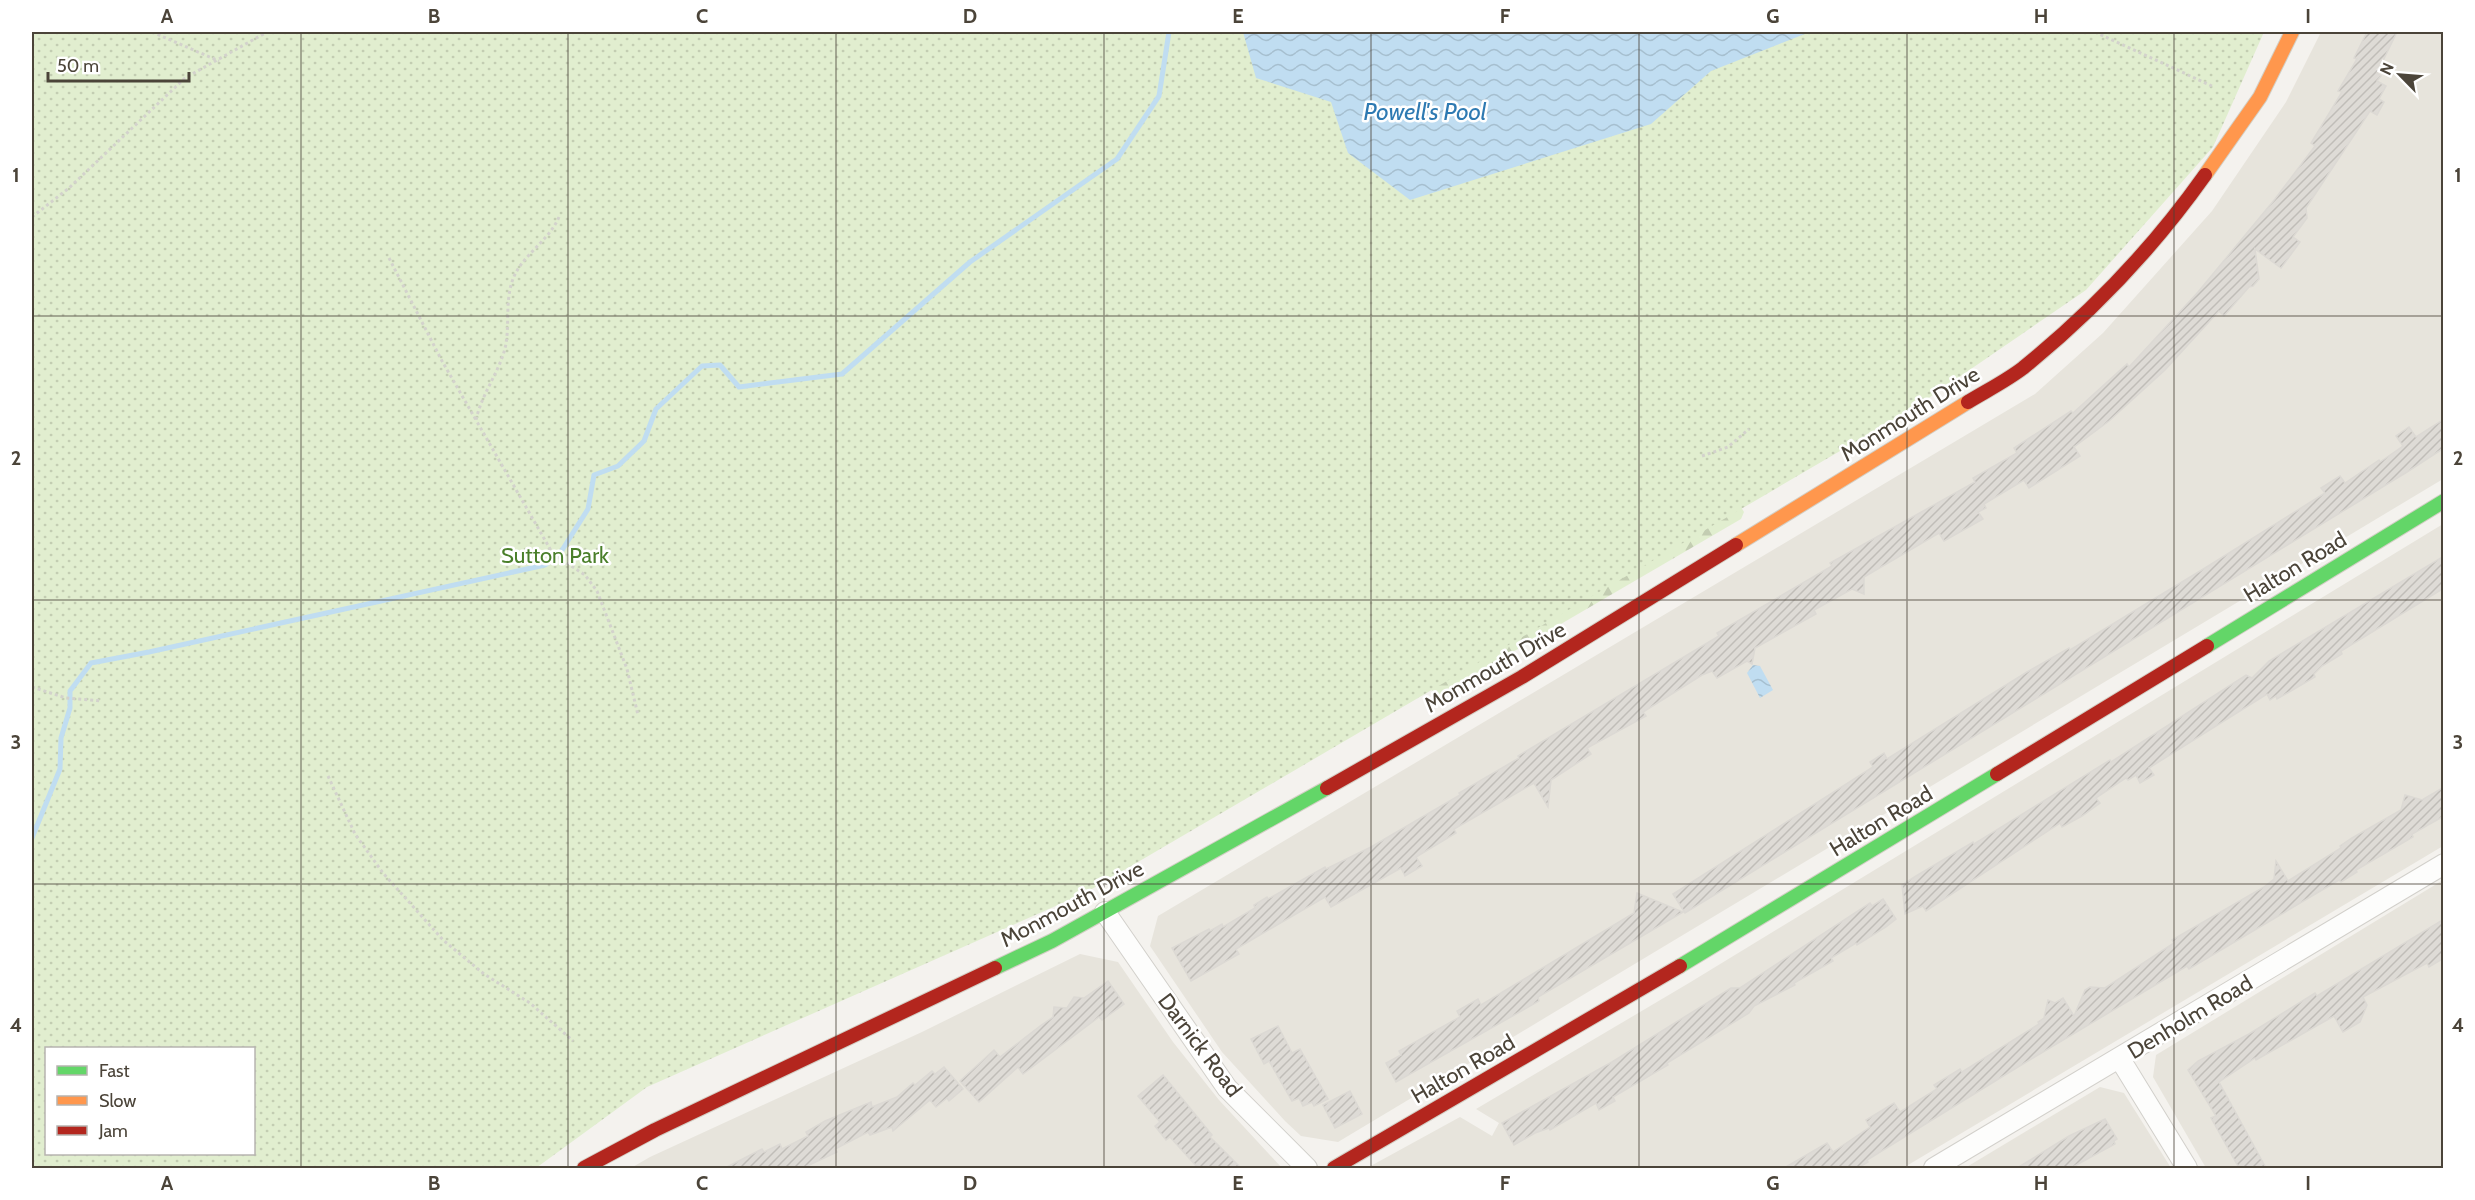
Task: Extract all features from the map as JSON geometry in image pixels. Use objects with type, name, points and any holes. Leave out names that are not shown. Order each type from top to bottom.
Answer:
[{"type":"street","name":"Monmouth Drive","points":[[584,1168],[655,1130],[1052,941],[1105,912],[1522,677],[2021,369],[2106,294],[2176,216],[2260,97],[2292,32]]},
{"type":"street","name":"Halton Road","points":[[1334,1168],[1789,902],[2444,501]]},
{"type":"street","name":"Denholm Road","points":[[1934,1168],[2444,864]]},
{"type":"street","name":"Darnick Road","points":[[1105,912],[1227,1088],[1307,1168]]},
{"type":"street","points":[[2120,1059],[2187,1168]]},
{"type":"path","points":[[152,32],[219,61]]},
{"type":"path","points":[[32,217],[69,188],[185,78],[219,61],[267,32]]},
{"type":"path","points":[[2095,32],[2212,86]]},
{"type":"path","points":[[476,420],[478,408],[504,353],[512,280],[521,265],[551,235],[559,217]]},
{"type":"path","points":[[389,258],[442,361],[553,554],[585,575],[597,591],[627,669],[638,715]]},
{"type":"path","points":[[1702,456],[1728,447],[1749,429]]},
{"type":"path","points":[[32,687],[66,698],[101,701]]},
{"type":"path","points":[[328,776],[355,834],[383,873],[443,940],[484,974],[530,1003],[573,1041]]},
{"type":"shaded area","points":[[2321,32],[2443,32],[2443,479],[1338,1142],[1301,1136],[1285,1121],[1222,1052],[1150,946],[1158,916],[2035,394],[2103,333],[2212,211],[2286,102]]},
{"type":"shaded area","points":[[2443,524],[2443,846],[1903,1168],[1367,1168],[1460,1117],[1492,1136],[1499,1123],[1476,1109],[1689,983]]},
{"type":"shaded area","points":[[2443,880],[2443,1168],[2206,1168],[2153,1077],[2156,1055]]},
{"type":"shaded area","points":[[1080,954],[1118,962],[1173,1042],[1219,1100],[1282,1168],[631,1168],[650,1157],[922,1032]]},
{"type":"shaded area","points":[[2100,1087],[2124,1093],[2171,1168],[1965,1168]]},
{"type":"green space","name":"Sutton Park","points":[[32,32],[2264,32],[2213,147],[2086,290],[1917,406],[1085,893],[647,1087],[536,1168],[32,1168]]},
{"type":"green space","points":[[1736,499],[1744,512],[1741,519],[1434,698],[1428,674]]},
{"type":"water","name":"Powell's Pool","points":[[1243,32],[1810,32],[1711,71],[1651,124],[1410,200],[1348,153],[1331,102],[1256,78]]},
{"type":"water","points":[[1753,665],[1760,666],[1773,690],[1760,698],[1747,673]]},
{"type":"building","points":[[2367,32],[2397,32],[2377,73],[2381,76],[2377,81],[2386,86],[2379,99],[2384,102],[2377,115],[2370,111],[2306,208],[2307,218],[2293,237],[2300,242],[2281,268],[2255,249],[2259,279],[2224,316],[2219,311],[2165,370],[2109,421],[2074,447],[2080,456],[2029,488],[2024,480],[1984,504],[1986,508],[1978,512],[1983,519],[1944,541],[1939,533],[1864,577],[1864,594],[1852,589],[1814,610],[1816,614],[1755,648],[1752,664],[1747,661],[1717,678],[1712,671],[1702,675],[1643,712],[1646,716],[1587,748],[1591,754],[1551,780],[1548,807],[1534,783],[1454,829],[1456,833],[1416,857],[1422,866],[1405,876],[1401,868],[1331,907],[1325,897],[1236,949],[1239,954],[1191,981],[1172,948],[1209,929],[1210,931],[1222,924],[1223,927],[1255,908],[1254,905],[1267,897],[1268,899],[1325,867],[1326,869],[1371,847],[1460,795],[1459,793],[1519,758],[1518,756],[1719,636],[1717,633],[1832,566],[1830,563],[1975,482],[1973,478],[2017,453],[2014,448],[2071,411],[2073,413],[2127,364],[2129,367],[2198,292],[2275,199],[2315,146],[2311,143],[2342,92],[2338,91],[2357,59],[2354,58]]},
{"type":"building","points":[[2444,419],[2444,448],[1685,913],[1673,894],[1873,767],[1870,762],[1884,753],[1887,759],[2027,672],[2069,648],[2070,650],[2205,568],[2325,493],[2321,488],[2340,476],[2345,483],[2379,460],[2380,462],[2403,446],[2396,436],[2409,427],[2416,437]]},
{"type":"building","points":[[2444,556],[2444,588],[2341,651],[2342,654],[2322,666],[2314,674],[2315,677],[2277,699],[2276,696],[2270,700],[2267,694],[2149,768],[2154,775],[2140,783],[2136,775],[2128,780],[2126,778],[2096,798],[2100,803],[2082,816],[2062,827],[2060,823],[1926,911],[1923,906],[1905,914],[1902,885],[1973,842],[1974,844],[2110,760],[2111,762],[2246,675],[2252,678],[2269,661]]},
{"type":"building","points":[[2444,787],[2444,816],[2412,834],[2413,837],[2356,870],[2357,872],[2341,882],[2339,880],[2189,969],[2187,966],[2013,1070],[1867,1160],[1868,1162],[1858,1168],[1784,1168],[1827,1143],[1833,1152],[1870,1127],[1866,1120],[1894,1103],[1900,1112],[1937,1089],[1934,1085],[1960,1069],[1962,1072],[2039,1024],[2038,1022],[2044,1018],[2048,1000],[2055,1003],[2063,998],[2074,1016],[2085,990],[2090,987],[2105,988],[2174,943],[2172,940],[2264,887],[2274,879],[2276,861],[2288,881],[2341,848],[2340,846],[2352,838],[2401,810],[2405,795],[2422,800]]},
{"type":"building","points":[[1637,893],[1683,912],[1538,997],[1539,1001],[1396,1082],[1386,1063],[1401,1055],[1399,1051],[1460,1017],[1457,1011],[1478,999],[1481,1005],[1634,913]]},
{"type":"building","points":[[1883,899],[1896,919],[1886,927],[1831,958],[1833,961],[1794,983],[1795,985],[1754,1006],[1749,1013],[1613,1097],[1615,1101],[1599,1110],[1596,1103],[1550,1130],[1549,1128],[1535,1133],[1514,1145],[1502,1123],[1612,1062],[1731,988],[1740,988],[1870,903],[1872,906]]},
{"type":"building","points":[[2444,919],[2444,958],[2429,967],[2427,963],[2363,997],[2367,1005],[2360,1022],[2343,1032],[2334,1016],[2256,1060],[2255,1058],[2219,1082],[2266,1168],[2239,1168],[2211,1118],[2216,1116],[2188,1070],[2198,1061],[2249,1034],[2315,993],[2317,996]]},
{"type":"building","points":[[1108,981],[1124,1004],[1102,1020],[1099,1017],[1023,1074],[1018,1067],[979,1102],[960,1081],[994,1050],[1000,1057],[1053,1017],[1054,1007],[1067,1008],[1074,997],[1084,998]]},
{"type":"building","points":[[1278,1026],[1292,1053],[1300,1049],[1328,1099],[1314,1106],[1312,1102],[1303,1106],[1299,1098],[1292,1101],[1269,1061],[1264,1064],[1251,1039]]},
{"type":"building","points":[[944,1067],[963,1089],[949,1101],[947,1098],[936,1107],[930,1100],[893,1131],[892,1127],[870,1135],[868,1132],[835,1149],[837,1152],[803,1168],[725,1168],[762,1149],[764,1152],[780,1144],[782,1149],[808,1136],[806,1132],[825,1121],[871,1102],[872,1107],[897,1097],[913,1083],[915,1085],[932,1071],[935,1074]]},
{"type":"building","points":[[1163,1075],[1212,1135],[1210,1137],[1241,1168],[1198,1168],[1170,1137],[1166,1140],[1155,1126],[1160,1122],[1138,1096]]},
{"type":"building","points":[[1350,1091],[1362,1114],[1335,1128],[1323,1105]]},
{"type":"building","points":[[2105,1119],[2117,1139],[2114,1141],[2115,1144],[2071,1168],[2017,1168],[2069,1136]]},
{"type":"waterway","points":[[32,838],[60,769],[61,738],[70,708],[70,691],[91,663],[545,565],[559,555],[588,509],[594,475],[618,466],[644,441],[656,409],[702,366],[720,365],[739,387],[842,374],[970,262],[1117,159],[1159,96],[1169,32]]},
{"type":"traffic: fast","points":[[2207,646],[2444,501]]},
{"type":"traffic: fast","points":[[1680,966],[1997,774]]},
{"type":"traffic: fast","points":[[995,968],[1052,941],[1327,788]]},
{"type":"traffic: slow","points":[[2205,175],[2260,97],[2292,32]]},
{"type":"traffic: slow","points":[[1736,545],[1968,402]]},
{"type":"traffic: jam","points":[[1968,402],[2003,382],[2049,347],[2121,278],[2165,228],[2205,175]]},
{"type":"traffic: jam","points":[[1327,788],[1522,677],[1736,545]]},
{"type":"traffic: jam","points":[[1997,774],[2207,646]]},
{"type":"traffic: jam","points":[[1334,1168],[1680,966]]},
{"type":"traffic: jam","points":[[584,1168],[655,1130],[995,968]]}]
